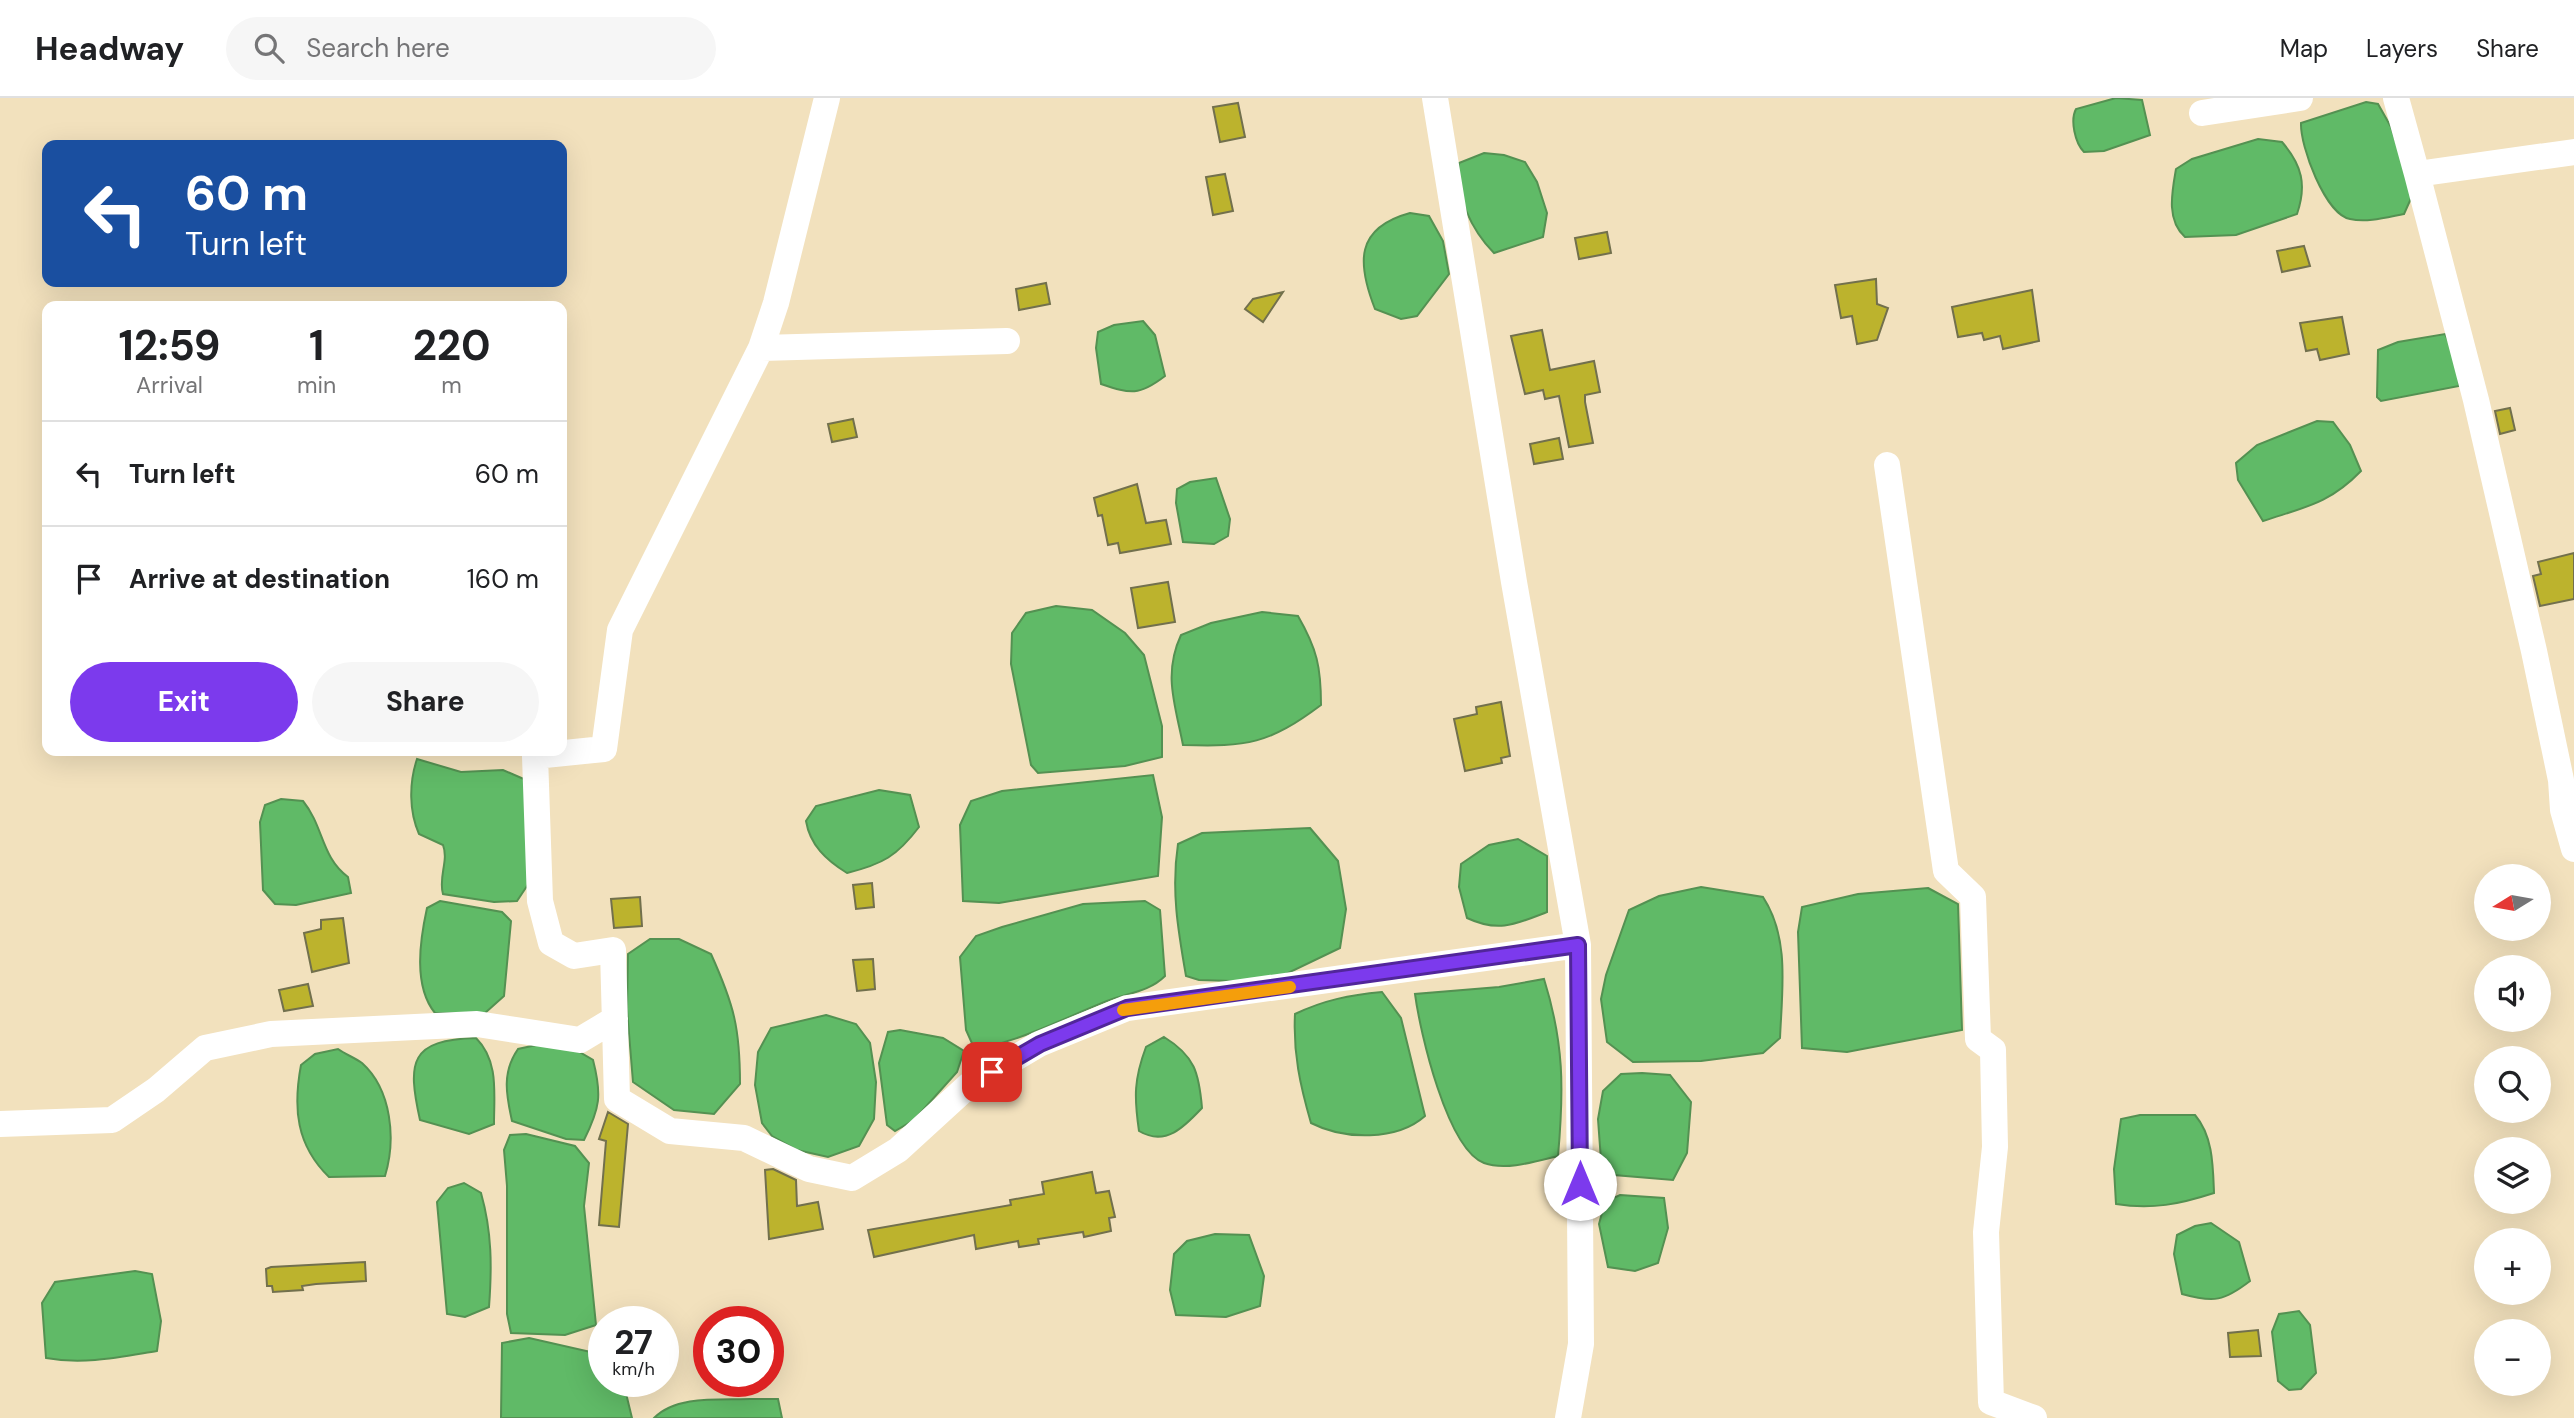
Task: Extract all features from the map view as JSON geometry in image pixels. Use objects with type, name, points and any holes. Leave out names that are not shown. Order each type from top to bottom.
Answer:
[{"type":"street","points":[[567,753],[604,749],[620,630],[761,348],[776,303],[827,98]]},
{"type":"street","points":[[1435,98],[1514,582],[1578,945],[1581,1344],[1568,1418]]},
{"type":"street","points":[[2202,113],[2300,98]]},
{"type":"street","points":[[2396,98],[2476,401],[2534,650],[2561,780],[2563,810],[2574,849]]},
{"type":"street","points":[[2417,174],[2574,152]]},
{"type":"street","points":[[761,348],[1007,341]]},
{"type":"street","points":[[1887,465],[1947,872],[1973,897],[1978,1039],[1993,1050],[1994,1147],[1986,1231],[1991,1402],[2034,1418]]},
{"type":"street","points":[[535,756],[541,901],[551,943],[574,956],[613,950],[617,1099],[670,1131],[744,1138],[809,1169],[852,1178],[898,1150],[968,1086],[1040,1044],[1127,1008],[1578,945]]},
{"type":"street","points":[[0,1124],[112,1120],[156,1090],[205,1048],[271,1034],[477,1024],[580,1040],[615,1019]]},
{"type":"shaded area","points":[[2116,98],[2142,100],[2150,135],[2104,151],[2084,152],[2074,131],[2076,109]]},
{"type":"shaded area","points":[[2366,102],[2378,104],[2391,127],[2413,194],[2404,214],[2357,220],[2341,214],[2323,192],[2309,162],[2301,123]]},
{"type":"shaded area","points":[[2258,139],[2282,142],[2294,159],[2302,185],[2297,214],[2236,235],[2185,237],[2173,214],[2172,196],[2176,169],[2192,159]]},
{"type":"shaded area","points":[[1484,153],[1504,155],[1525,162],[1537,182],[1547,213],[1543,237],[1494,253],[1486,244],[1466,211],[1458,175],[1459,163]]},
{"type":"shaded area","points":[[1410,213],[1429,216],[1443,241],[1449,274],[1417,316],[1401,319],[1375,309],[1365,277],[1365,249],[1379,228]]},
{"type":"shaded area","points":[[1143,321],[1155,335],[1165,376],[1148,387],[1134,391],[1101,384],[1096,348],[1098,332],[1114,325]]},
{"type":"shaded area","points":[[2445,334],[2457,358],[2459,386],[2381,401],[2377,397],[2378,350],[2398,342]]},
{"type":"shaded area","points":[[2317,421],[2333,422],[2350,445],[2361,471],[2327,498],[2263,521],[2238,480],[2236,463],[2257,445]]},
{"type":"shaded area","points":[[1216,478],[1230,519],[1228,536],[1214,544],[1183,542],[1176,503],[1177,489],[1190,482]]},
{"type":"shaded area","points":[[1056,606],[1092,610],[1125,633],[1144,655],[1162,726],[1162,757],[1125,766],[1038,773],[1031,765],[1011,664],[1012,633],[1026,613]]},
{"type":"shaded area","points":[[1262,612],[1298,616],[1317,659],[1321,705],[1286,728],[1256,740],[1241,744],[1183,745],[1172,689],[1173,663],[1181,635],[1211,623]]},
{"type":"shaded area","points":[[417,759],[461,772],[503,770],[526,780],[533,877],[517,901],[494,902],[443,894],[443,845],[419,834],[413,816],[411,787]]},
{"type":"shaded area","points":[[1153,775],[1162,817],[1158,876],[999,903],[963,901],[960,825],[971,801],[1002,791]]},
{"type":"shaded area","points":[[879,790],[910,795],[919,827],[896,852],[870,866],[847,873],[832,863],[815,845],[806,821],[816,806]]},
{"type":"shaded area","points":[[281,799],[303,801],[315,821],[327,851],[348,877],[351,893],[296,905],[275,904],[263,890],[260,822],[265,805]]},
{"type":"shaded area","points":[[1310,828],[1338,861],[1346,909],[1340,948],[1269,982],[1199,980],[1186,976],[1175,894],[1178,844],[1202,833]]},
{"type":"shaded area","points":[[1518,839],[1547,856],[1547,912],[1517,923],[1498,926],[1467,918],[1459,887],[1461,864],[1489,845]]},
{"type":"shaded area","points":[[1701,887],[1763,897],[1772,913],[1781,947],[1783,983],[1780,1038],[1763,1053],[1701,1061],[1633,1062],[1607,1042],[1601,999],[1606,975],[1629,910],[1659,896]]},
{"type":"shaded area","points":[[1928,888],[1958,904],[1962,1030],[1847,1052],[1802,1048],[1798,932],[1802,907],[1858,894]]},
{"type":"shaded area","points":[[440,901],[502,912],[511,921],[504,996],[485,1013],[435,1013],[423,990],[420,962],[422,934],[427,908]]},
{"type":"shaded area","points":[[1145,901],[1160,910],[1165,976],[1145,989],[1107,1001],[1026,1035],[975,1050],[966,1030],[960,957],[976,936],[1083,904]]},
{"type":"shaded area","points":[[650,939],[679,939],[711,954],[725,988],[737,1032],[740,1084],[714,1114],[674,1110],[633,1082],[627,1009],[628,954]]},
{"type":"shaded area","points":[[1544,979],[1551,1002],[1561,1066],[1558,1156],[1512,1166],[1484,1163],[1471,1153],[1458,1136],[1447,1113],[1429,1060],[1415,994],[1499,987]]},
{"type":"shaded area","points":[[1382,992],[1401,1018],[1425,1116],[1400,1130],[1370,1135],[1339,1133],[1311,1123],[1298,1069],[1295,1014],[1337,999]]},
{"type":"shaded area","points":[[826,1015],[856,1024],[870,1043],[876,1082],[874,1119],[859,1146],[828,1157],[797,1150],[772,1136],[762,1123],[755,1085],[758,1052],[771,1028]]},
{"type":"shaded area","points":[[900,1030],[943,1038],[964,1051],[957,1072],[914,1120],[895,1131],[887,1125],[879,1063],[888,1032]]},
{"type":"shaded area","points":[[1164,1037],[1183,1051],[1194,1066],[1202,1108],[1182,1127],[1166,1136],[1158,1137],[1139,1131],[1136,1088],[1146,1047]]},
{"type":"shaded area","points":[[476,1038],[489,1057],[492,1067],[494,1124],[469,1134],[420,1120],[414,1083],[418,1058],[426,1049],[438,1043]]},
{"type":"shaded area","points":[[541,1044],[576,1050],[593,1060],[598,1083],[598,1101],[584,1140],[566,1139],[512,1121],[507,1092],[509,1066],[518,1049]]},
{"type":"shaded area","points":[[338,1049],[362,1063],[380,1087],[389,1116],[390,1132],[385,1176],[329,1177],[318,1165],[304,1139],[297,1096],[301,1065],[315,1054]]},
{"type":"shaded area","points":[[1621,1074],[1670,1075],[1691,1102],[1687,1153],[1673,1180],[1602,1174],[1598,1119],[1603,1091]]},
{"type":"shaded area","points":[[2140,1115],[2195,1115],[2209,1142],[2214,1193],[2166,1205],[2116,1204],[2114,1169],[2121,1119]]},
{"type":"shaded area","points":[[526,1134],[575,1146],[589,1163],[584,1206],[594,1306],[588,1306],[588,1328],[565,1335],[511,1333],[507,1314],[507,1186],[504,1150],[510,1135]]},
{"type":"shaded area","points":[[464,1183],[481,1193],[491,1264],[489,1307],[465,1317],[447,1314],[437,1202],[448,1188]]},
{"type":"shaded area","points":[[1620,1195],[1664,1198],[1668,1228],[1658,1263],[1635,1271],[1608,1267],[1599,1224],[1605,1202]]},
{"type":"shaded area","points":[[2211,1223],[2239,1242],[2250,1281],[2233,1293],[2218,1298],[2202,1299],[2182,1294],[2174,1254],[2177,1235],[2195,1226]]},
{"type":"shaded area","points":[[1215,1234],[1249,1235],[1264,1276],[1260,1306],[1226,1317],[1176,1315],[1170,1290],[1174,1254],[1187,1241]]},
{"type":"shaded area","points":[[135,1271],[152,1274],[161,1321],[157,1351],[88,1360],[46,1358],[42,1303],[55,1282]]},
{"type":"shaded area","points":[[2299,1311],[2310,1325],[2316,1373],[2301,1389],[2289,1390],[2278,1381],[2272,1332],[2279,1314]]},
{"type":"shaded area","points":[[529,1338],[588,1351],[588,1397],[627,1397],[632,1418],[501,1418],[502,1343]]},
{"type":"shaded area","points":[[778,1399],[782,1418],[654,1418],[674,1405],[699,1400]]},
{"type":"building","points":[[1238,103],[1245,137],[1220,142],[1213,107]]},
{"type":"building","points":[[1225,174],[1233,211],[1213,215],[1206,177]]},
{"type":"building","points":[[1607,232],[1611,253],[1579,259],[1575,238]]},
{"type":"building","points":[[2304,246],[2310,266],[2282,272],[2277,251]]},
{"type":"building","points":[[1876,279],[1877,304],[1888,308],[1877,340],[1857,344],[1852,316],[1841,318],[1835,285]]},
{"type":"building","points":[[1046,283],[1050,304],[1019,310],[1016,289]]},
{"type":"building","points":[[2032,290],[2039,341],[2003,349],[2000,336],[1984,340],[1982,333],[1958,337],[1952,307]]},
{"type":"building","points":[[1283,292],[1263,322],[1245,309],[1253,299]]},
{"type":"building","points":[[2342,317],[2349,354],[2320,360],[2317,349],[2306,351],[2300,323]]},
{"type":"building","points":[[1542,330],[1550,370],[1594,361],[1600,392],[1585,395],[1593,443],[1569,447],[1559,396],[1545,399],[1543,390],[1525,394],[1511,336]]},
{"type":"building","points":[[2510,408],[2515,430],[2500,434],[2495,411]]},
{"type":"building","points":[[853,419],[857,437],[832,442],[828,424]]},
{"type":"building","points":[[1559,438],[1563,459],[1534,464],[1530,444]]},
{"type":"building","points":[[1137,484],[1146,523],[1166,520],[1171,544],[1120,553],[1118,543],[1108,545],[1102,515],[1098,516],[1094,498]]},
{"type":"building","points":[[2574,553],[2574,599],[2540,606],[2533,576],[2541,574],[2538,562]]},
{"type":"building","points":[[1168,582],[1175,622],[1138,628],[1131,588]]},
{"type":"building","points":[[1501,702],[1510,756],[1501,758],[1502,763],[1465,771],[1454,719],[1477,714],[1476,707]]},
{"type":"building","points":[[872,883],[874,907],[856,909],[853,885]]},
{"type":"building","points":[[640,897],[642,926],[614,928],[611,899]]},
{"type":"building","points":[[343,918],[349,963],[312,972],[304,933],[321,929],[321,920]]},
{"type":"building","points":[[873,959],[875,989],[857,991],[853,960]]},
{"type":"building","points":[[308,984],[313,1006],[284,1011],[279,990]]},
{"type":"building","points":[[608,1112],[628,1124],[619,1227],[599,1225],[606,1141],[599,1139]]},
{"type":"building","points":[[773,1169],[796,1180],[797,1206],[818,1202],[823,1229],[769,1239],[765,1170]]},
{"type":"building","points":[[1092,1172],[1096,1193],[1109,1191],[1115,1217],[1109,1218],[1111,1231],[1084,1237],[1083,1232],[1038,1239],[1039,1244],[1019,1247],[1018,1241],[976,1249],[974,1235],[874,1257],[868,1230],[1011,1205],[1010,1200],[1044,1194],[1042,1182]]},
{"type":"building","points":[[365,1262],[366,1281],[316,1284],[302,1286],[303,1290],[273,1292],[272,1286],[267,1286],[266,1269],[271,1267]]},
{"type":"building","points":[[2258,1330],[2261,1356],[2230,1357],[2228,1333]]},
{"type":"slow traffic","points":[[1123,1010],[1290,987]]},
{"type":"route","points":[[992,1072],[1040,1044],[1127,1008],[1318,984],[1578,945],[1580,1184]]}]
